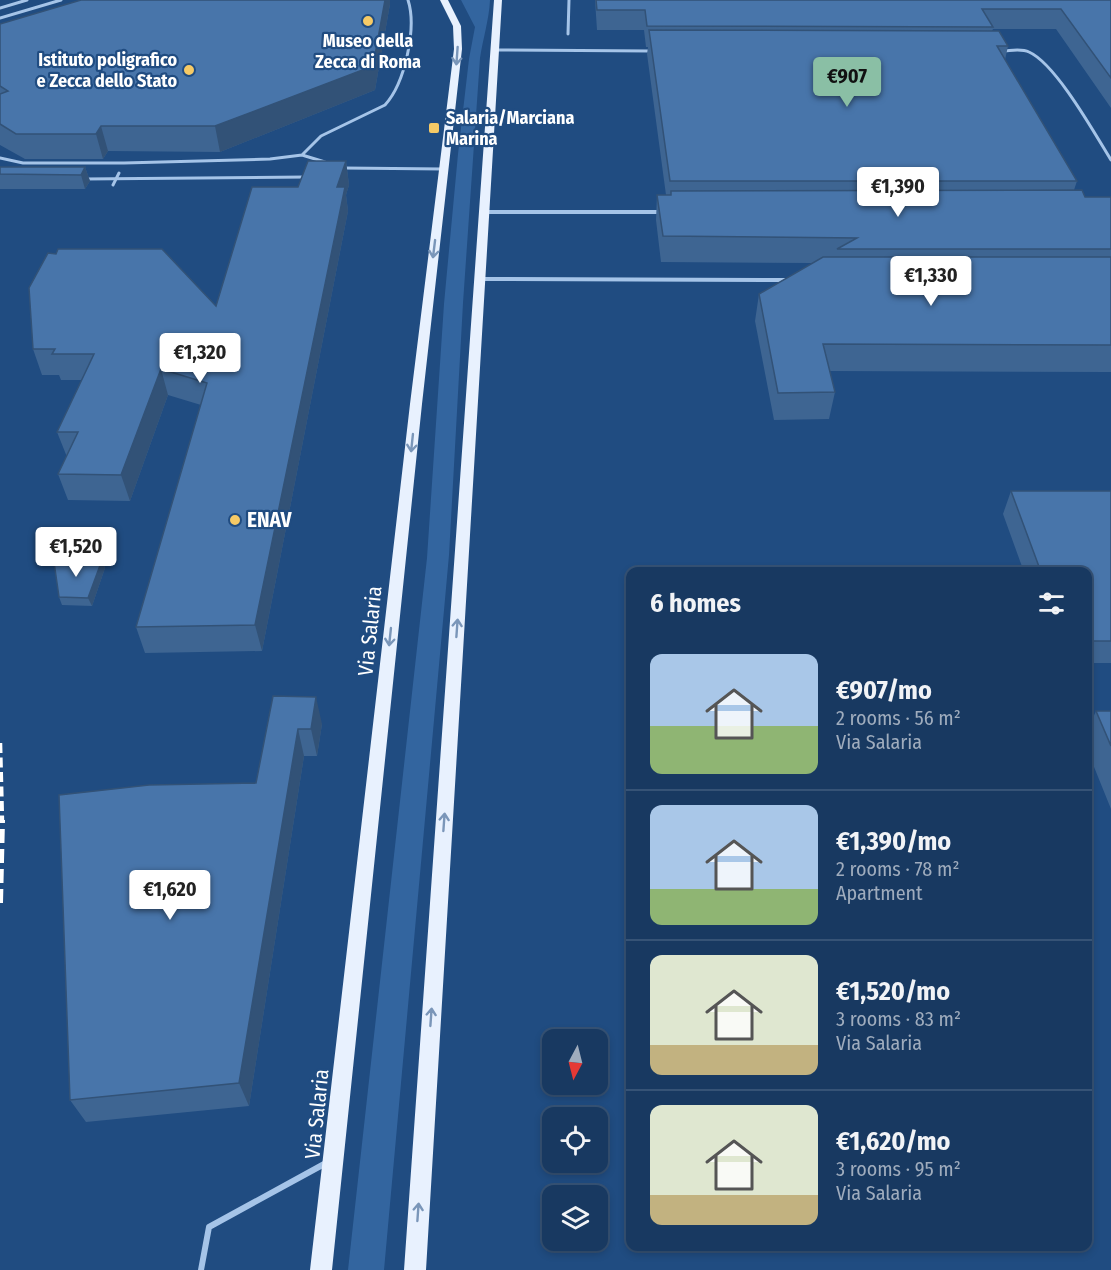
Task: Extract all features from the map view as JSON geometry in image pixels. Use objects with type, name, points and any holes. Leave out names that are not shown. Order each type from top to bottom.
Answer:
[{"type":"main road","name":"Via Salaria","points":[[321,1270],[416,404],[458,50],[457,26],[444,0]]},
{"type":"main road","points":[[415,1270],[498,0]]},
{"type":"lane","points":[[0,8],[27,0]]},
{"type":"lane","points":[[0,18],[59,0]]},
{"type":"lane","points":[[302,154],[321,136],[385,105],[392,99],[399,82],[411,23],[412,14],[408,0]]},
{"type":"lane","points":[[568,0],[568,34]]},
{"type":"lane","points":[[495,50],[661,51]]},
{"type":"lane","points":[[1000,51],[1028,51],[1039,57],[1072,101],[1111,160]]},
{"type":"lane","points":[[0,158],[23,163],[123,163],[270,159],[302,154],[328,164]]},
{"type":"lane","points":[[113,185],[123,163]]},
{"type":"lane","points":[[340,168],[445,169]]},
{"type":"lane","points":[[81,179],[309,177]]},
{"type":"lane","points":[[484,212],[671,212]]},
{"type":"lane","points":[[479,279],[799,280]]},
{"type":"lane","points":[[201,1270],[209,1227],[334,1159]]},
{"type":"shaded area","points":[[461,0],[490,0],[480,58],[449,555],[384,1270],[348,1270],[427,558],[444,304],[458,154],[475,27]]},
{"type":"building","name":"Istituto poligrafico e Zecca dello Stato","points":[[81,0],[385,0],[373,66],[215,126],[101,126],[96,134],[16,134],[0,124],[0,94],[8,91],[0,86],[0,24]]},
{"type":"building","points":[[596,0],[1111,0],[1111,78],[1061,9],[982,9],[993,27],[647,26],[645,10],[597,10]]},
{"type":"building","points":[[649,30],[999,31],[1008,46],[997,46],[1077,181],[670,181]]},
{"type":"building","points":[[308,161],[346,161],[337,187],[345,187],[255,625],[136,627],[207,383],[161,369],[121,475],[58,474],[78,432],[57,432],[94,354],[52,354],[55,349],[33,349],[29,288],[48,253],[56,254],[58,249],[162,249],[216,306],[252,187],[298,187]]},
{"type":"building","points":[[0,167],[85,167],[81,175],[0,174]]},
{"type":"building","points":[[1082,190],[1085,197],[1111,197],[1111,249],[837,249],[857,238],[663,236],[657,195],[671,195],[671,191]]},
{"type":"building","points":[[823,257],[1111,257],[1111,345],[823,344],[835,392],[778,393],[759,294]]},
{"type":"building","points":[[1011,491],[1111,491],[1111,641],[1092,641],[1092,567],[1039,567]]},
{"type":"building","points":[[102,560],[88,598],[59,597],[54,562]]},
{"type":"building","points":[[273,696],[316,697],[311,729],[298,729],[239,1083],[70,1100],[59,795],[149,785],[256,783]]},
{"type":"building","points":[[1096,711],[1111,711],[1111,746]]},
{"type":"railway","points":[[0,743],[2,821]]},
{"type":"railway","points":[[0,903],[2,821]]},
{"type":"place","name":"Museo della Zecca di Roma","points":[[368,21]]},
{"type":"place","name":"Istituto poligrafico e Zecca dello Stato","points":[[189,70]]},
{"type":"place","name":"Salaria/Marciana Marina","points":[[434,128]]},
{"type":"place","name":"ENAV","points":[[235,520]]}]
